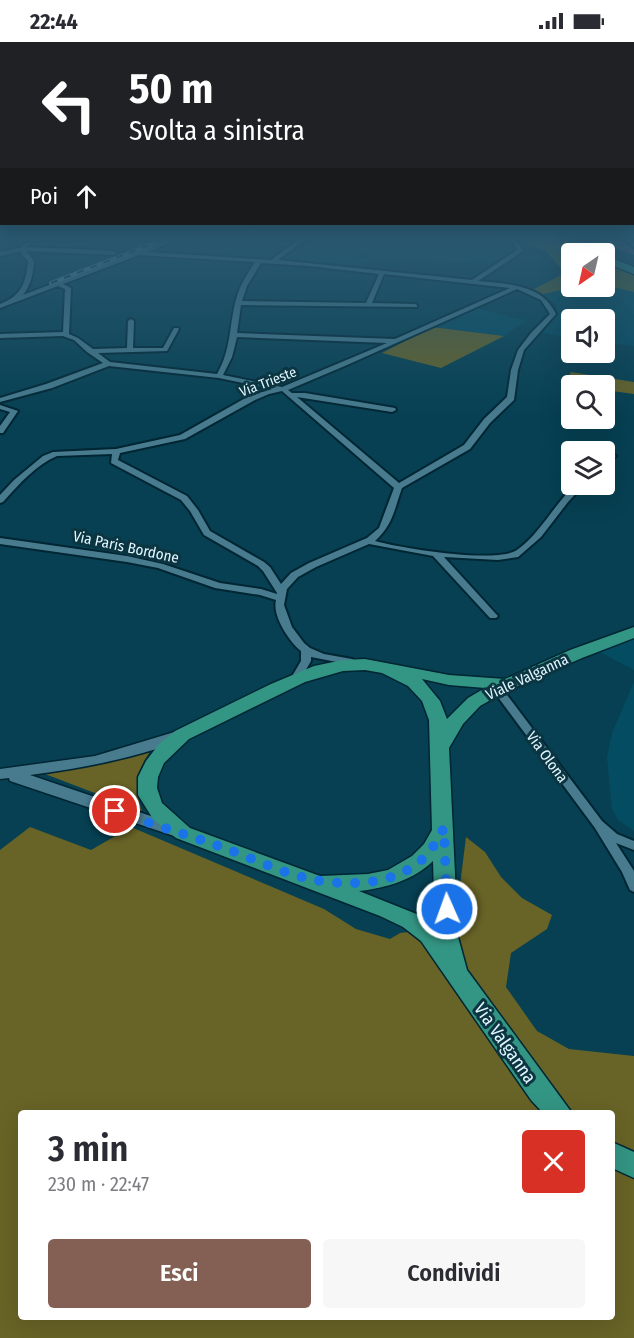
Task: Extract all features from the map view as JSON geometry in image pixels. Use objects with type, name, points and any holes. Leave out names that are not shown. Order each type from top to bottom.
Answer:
[{"type":"main road","name":"Viale Valganna","points":[[440,747],[454,721],[474,702],[576,654],[634,632]]},
{"type":"main road","points":[[444,828],[429,852],[413,866],[393,876],[373,881],[342,884],[308,879],[183,833],[154,808],[147,787],[151,769],[166,748],[190,731],[296,678],[326,669],[364,664],[384,666],[449,680],[503,687]]},
{"type":"main road","points":[[384,666],[405,676],[428,694],[435,705],[440,747],[447,937],[455,970]]},
{"type":"main road","name":"Via Valganna","points":[[308,879],[411,921],[429,936],[540,1092],[557,1110]]},
{"type":"main road","points":[[615,1156],[634,1166]]},
{"type":"street","points":[[14,300],[18,296]]},
{"type":"street","points":[[0,306],[24,296]]},
{"type":"street","points":[[64,334],[66,333],[68,296]]},
{"type":"street","points":[[219,376],[231,358],[240,296]]},
{"type":"street","points":[[368,305],[372,296]]},
{"type":"street","name":"Via Trieste","points":[[0,500],[17,482],[46,458],[56,454],[116,451],[182,437],[252,398],[283,389],[495,296]]},
{"type":"street","points":[[364,664],[306,652],[284,623],[279,609],[281,595],[288,583],[308,565],[367,541],[382,531],[398,487],[467,447],[487,421],[511,398],[512,370],[521,350],[553,314],[549,304],[541,296]]},
{"type":"street","points":[[238,302],[416,306]]},
{"type":"street","points":[[130,349],[131,321]]},
{"type":"street","points":[[89,351],[165,350],[176,329]]},
{"type":"street","points":[[0,336],[64,334],[76,339],[108,364]]},
{"type":"street","points":[[234,335],[394,341]]},
{"type":"street","points":[[0,400],[49,386],[108,364],[219,376],[283,389],[398,487]]},
{"type":"street","points":[[291,395],[305,395],[392,410]]},
{"type":"street","points":[[0,407],[14,411],[0,431]]},
{"type":"street","points":[[116,451],[114,461],[184,498],[207,533],[267,569],[281,595]]},
{"type":"street","points":[[367,541],[382,547],[435,553],[511,556],[524,549],[568,495]]},
{"type":"street","name":"Via Paris Bordone","points":[[0,541],[99,554],[160,566],[218,586],[281,595]]},
{"type":"street","points":[[435,553],[493,616]]},
{"type":"street","points":[[296,678],[306,661],[306,652]]},
{"type":"street","name":"Via Olona","points":[[503,687],[584,807],[598,824],[613,837],[634,846]]},
{"type":"street","points":[[3,775],[96,761],[148,747],[190,731]]},
{"type":"street","points":[[3,775],[37,782],[154,825],[183,833]]},
{"type":"street","name":"Via Olona","points":[[598,824],[612,849],[630,873],[634,886]]},
{"type":"shaded area","points":[[546,296],[634,296],[634,346],[615,344],[615,309],[561,309],[561,336],[542,333],[557,314],[556,305]]},
{"type":"shaded area","points":[[473,307],[526,321],[504,336],[432,327]]},
{"type":"shaded area","points":[[432,327],[504,336],[441,368],[382,353]]},
{"type":"shaded area","points":[[571,372],[590,375],[570,375]]},
{"type":"shaded area","points":[[615,379],[634,382],[634,394],[615,391]]},
{"type":"shaded area","points":[[634,638],[634,670],[596,650],[627,640]]},
{"type":"shaded area","points":[[634,682],[634,831],[618,820],[612,809],[607,757],[612,733]]},
{"type":"shaded area","points":[[150,752],[137,780],[137,794],[142,811],[45,774],[129,758]]},
{"type":"shaded area","points":[[30,827],[91,850],[131,827],[324,909],[356,929],[390,939],[400,933],[455,926],[466,837],[485,852],[501,877],[522,898],[552,915],[547,929],[511,953],[506,987],[537,1031],[569,1049],[634,1056],[634,1338],[0,1338],[0,850]]},
{"type":"route","points":[[115,811],[183,833],[308,879],[342,884],[373,881],[393,876],[413,866],[429,852],[444,828],[447,909]]}]
